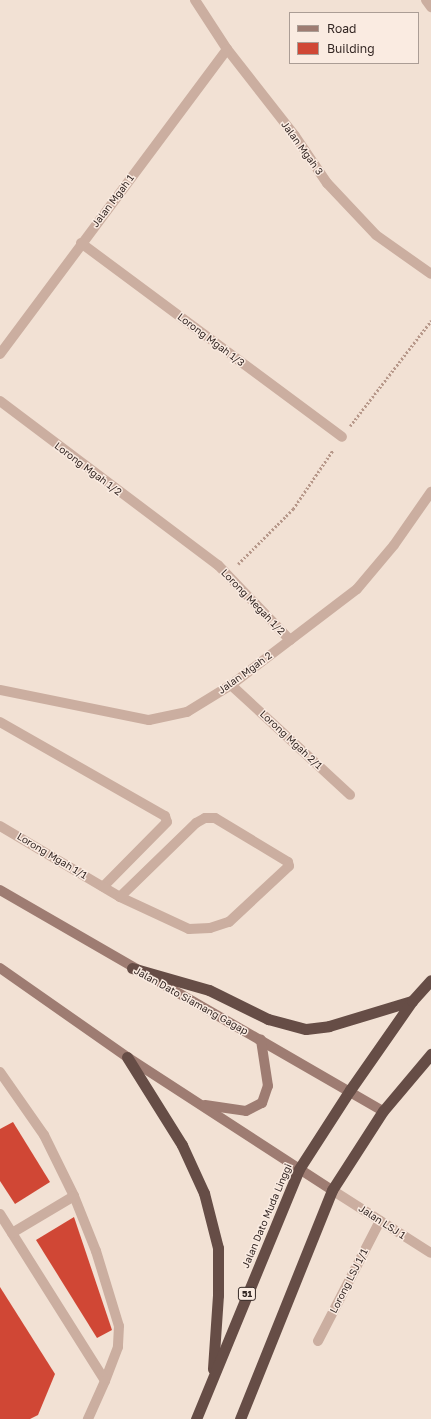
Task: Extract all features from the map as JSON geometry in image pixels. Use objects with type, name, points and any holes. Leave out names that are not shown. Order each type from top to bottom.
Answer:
[{"type":"highway","points":[[132,968],[209,990],[268,1019],[306,1030],[329,1026],[412,1001]]},
{"type":"highway","name":"Jalan Dato Muda Linggi","points":[[196,1419],[299,1169],[350,1090],[412,1001],[431,980]]},
{"type":"highway","points":[[240,1419],[332,1190],[383,1111],[431,1054]]},
{"type":"highway","points":[[127,1057],[182,1144],[204,1193],[218,1248],[218,1295],[213,1378]]},
{"type":"main road","name":"Jalan Dato Siamang Gagap","points":[[0,890],[132,968],[350,1090],[383,1111]]},
{"type":"main road","points":[[0,968],[127,1057],[332,1190]]},
{"type":"main road","points":[[200,1104],[246,1111],[262,1103],[268,1086],[261,1040]]},
{"type":"street","name":"Jalan Mgah 3","points":[[195,0],[227,49],[327,183],[376,235],[431,274]]},
{"type":"street","points":[[426,0],[431,8]]},
{"type":"street","name":"Jalan Mgah 1","points":[[0,354],[81,243],[227,49]]},
{"type":"street","name":"Lorong Mgah 1/3","points":[[81,243],[342,437]]},
{"type":"street","name":"Lorong Mgah 1/2","points":[[0,401],[176,536]]},
{"type":"street","name":"Jalan Mgah 2","points":[[0,690],[149,720],[187,712],[231,685],[357,589],[394,545],[431,492]]},
{"type":"street","name":"Lorong Megah 1/2","points":[[176,536],[228,574],[290,640]]},
{"type":"street","name":"Lorong Mgah 2/1","points":[[231,685],[350,795]]},
{"type":"street","points":[[0,722],[165,816],[167,822],[103,886]]},
{"type":"street","name":"Lorong Mgah 1/1","points":[[0,826],[120,897],[189,929],[210,928],[229,922],[289,866],[288,862],[215,818],[205,818],[196,823],[120,897]]},
{"type":"street","points":[[0,1072],[44,1135],[74,1196],[96,1251],[119,1326],[118,1347],[88,1419]]},
{"type":"street","name":"Jalan LSJ 1","points":[[332,1190],[431,1253]]},
{"type":"street","points":[[12,1233],[74,1196]]},
{"type":"street","points":[[0,1214],[105,1381]]},
{"type":"street","name":"Lorong LSJ 1/1","points":[[318,1342],[380,1221]]},
{"type":"building","points":[[13,1122],[50,1182],[15,1204],[0,1181],[0,1129]]},
{"type":"building","points":[[74,1217],[112,1330],[97,1338],[36,1240]]},
{"type":"building","points":[[0,1287],[55,1374],[38,1415],[30,1419],[0,1419]]}]
